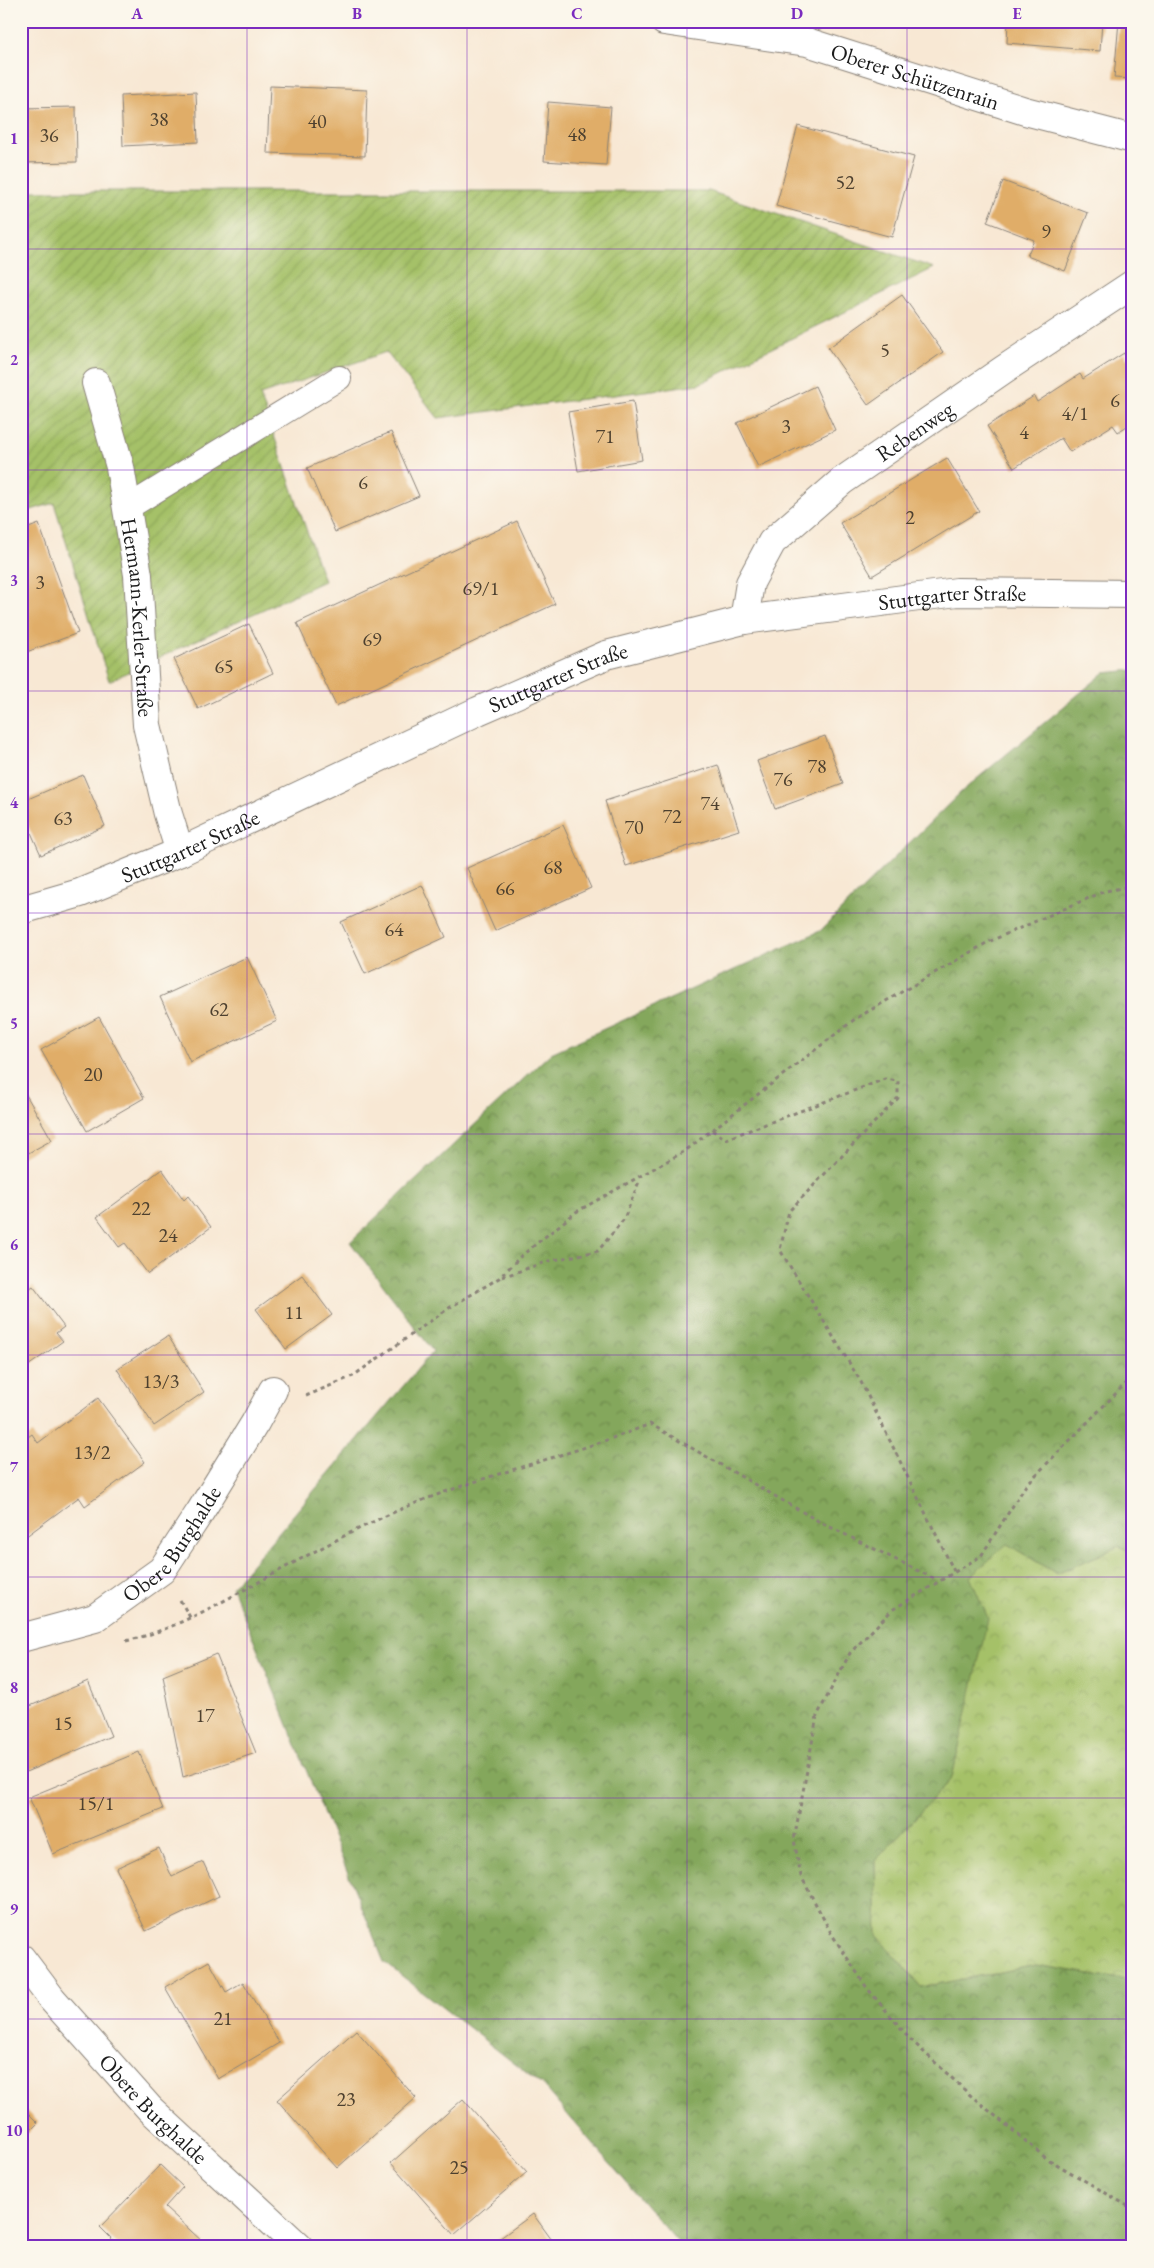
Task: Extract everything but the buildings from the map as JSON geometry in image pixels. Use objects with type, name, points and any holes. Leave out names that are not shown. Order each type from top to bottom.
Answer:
[{"type":"street","name":"Oberer Schützenrain","points":[[664,21],[807,42],[1024,111],[1133,138]]},
{"type":"street","name":"Rebenweg","points":[[744,620],[750,583],[772,542],[842,481],[1003,370],[1133,284]]},
{"type":"street","name":"Hermann-Kerler-Straße","points":[[96,383],[120,467],[138,575],[147,725],[168,814],[180,852]]},
{"type":"street","name":"Stuttgarter Straße","points":[[21,910],[80,893],[180,852],[478,711],[606,655],[744,620],[957,592],[1133,594]]},
{"type":"street","name":"Obere Burghalde","points":[[21,1638],[95,1618],[162,1570],[255,1423],[272,1390]]},
{"type":"street","name":"Obere Burghalde","points":[[21,1958],[52,1999],[150,2109],[299,2247]]},
{"type":"lane","points":[[127,508],[339,378]]},
{"type":"path","points":[[499,1278],[522,1256],[576,1212],[640,1178],[685,1151],[855,1019],[988,942],[1105,891],[1133,886]]},
{"type":"path","points":[[712,1130],[726,1139],[885,1079],[898,1081],[898,1098],[789,1211],[780,1250],[861,1382],[954,1571]]},
{"type":"path","points":[[255,1423],[290,1404],[352,1376],[449,1308],[499,1278],[549,1261],[598,1251],[624,1219],[640,1178]]},
{"type":"path","points":[[1133,1376],[1026,1485],[981,1556],[892,1610],[850,1653],[817,1716],[794,1840],[801,1876],[831,1934],[866,1988],[910,2039],[969,2094],[1046,2158],[1133,2209]]},
{"type":"path","points":[[125,1642],[191,1619],[336,1540],[406,1507],[485,1478],[602,1443],[650,1424],[820,1522],[938,1581]]},
{"type":"green space","points":[[21,191],[709,191],[934,268],[699,384],[438,418],[386,352],[260,395],[324,581],[109,681],[54,503],[21,513]]},
{"type":"green space","points":[[1133,670],[1133,1553],[1119,1546],[1057,1574],[1007,1544],[952,1778],[875,1861],[877,1935],[921,1987],[1037,1965],[1133,1981],[1133,2247],[682,2247],[542,2085],[384,1962],[232,1587],[433,1351],[350,1242],[551,1053],[820,931],[961,792],[1104,673]]},
{"type":"green space","points":[[1007,1544],[1057,1574],[1119,1546],[1133,1553],[1133,1981],[1037,1965],[921,1987],[877,1935],[875,1861],[952,1778],[988,1618],[970,1577]]}]
